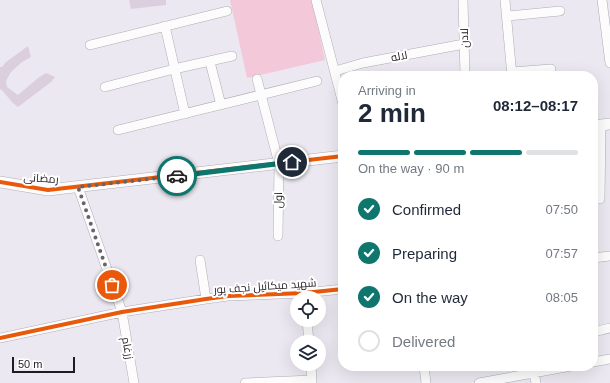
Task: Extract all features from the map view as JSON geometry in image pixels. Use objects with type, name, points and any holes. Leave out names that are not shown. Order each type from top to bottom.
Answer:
[{"type":"street","points":[[316,0],[338,86]]},
{"type":"street","name":"لادن","points":[[463,0],[465,71]]},
{"type":"street","points":[[505,0],[512,71]]},
{"type":"street","points":[[602,0],[610,63]]},
{"type":"street","points":[[90,45],[227,11]]},
{"type":"street","points":[[507,16],[560,12]]},
{"type":"street","points":[[165,26],[185,114]]},
{"type":"street","name":"لاله","points":[[334,71],[363,63],[464,44]]},
{"type":"street","points":[[105,87],[174,68],[210,62],[232,56]]},
{"type":"street","points":[[210,62],[221,105]]},
{"type":"street","points":[[535,71],[551,69]]},
{"type":"street","name":"اول","points":[[257,79],[279,164],[278,236]]},
{"type":"street","points":[[118,130],[317,81]]},
{"type":"street","points":[[600,199],[601,125]]},
{"type":"street","name":"رمضانی","points":[[0,182],[48,190],[338,157]]},
{"type":"street","name":"زرغام","points":[[78,187],[122,312],[134,383]]},
{"type":"street","points":[[598,257],[610,256]]},
{"type":"street","points":[[200,260],[206,299]]},
{"type":"street","name":"شهید میکائیل نجف پور","points":[[326,292],[338,290]]},
{"type":"street","name":"شهید میکائیل نجف پور","points":[[0,338],[122,312],[206,299],[228,296],[290,295]]},
{"type":"street","points":[[598,331],[610,328]]},
{"type":"street","points":[[598,361],[610,359]]},
{"type":"street","points":[[245,383],[312,382],[311,371]]},
{"type":"street","points":[[425,371],[426,383]]},
{"type":"street","points":[[516,371],[517,376]]},
{"type":"street","points":[[479,383],[545,371]]},
{"type":"street","points":[[534,373],[536,383]]},
{"type":"shaded area","points":[[230,0],[312,0],[325,60],[247,78]]},
{"type":"building","points":[[129,0],[166,0],[166,5],[131,9]]},
{"type":"building","points":[[28,46],[31,57],[22,62],[11,72],[6,81],[7,87],[18,95],[46,73],[55,77],[51,82],[18,107],[1,89],[0,90],[0,67]]},
{"type":"cycle path","points":[[0,182],[48,190],[338,157]]},
{"type":"cycle path","points":[[0,338],[122,312],[206,299],[228,296],[304,293],[338,290]]},
{"type":"way so far","points":[[112,285],[78,187],[177,176]]},
{"type":"route","points":[[177,176],[292,162]]}]
